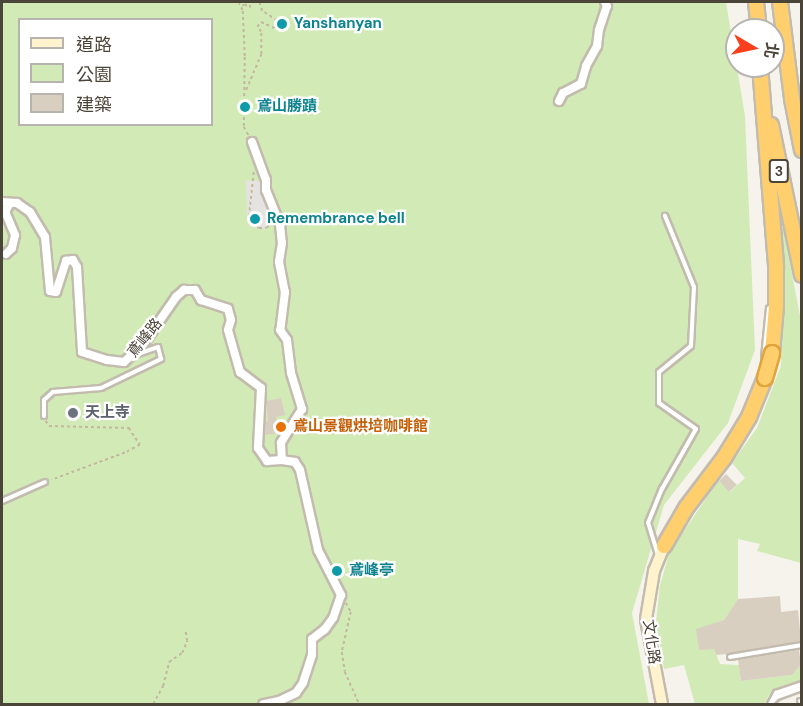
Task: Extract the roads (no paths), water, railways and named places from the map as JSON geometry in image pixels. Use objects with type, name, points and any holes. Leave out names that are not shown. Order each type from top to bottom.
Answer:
[{"type":"highway","name":"3","points":[[780,2],[801,150]]},
{"type":"highway","points":[[661,552],[686,508],[724,458],[749,417],[769,374],[768,357],[776,306],[776,267],[763,78]]},
{"type":"highway","name":"3","points":[[764,78],[777,164],[801,275]]},
{"type":"street","points":[[559,101],[563,93],[581,84],[586,66],[597,46],[599,30],[607,6],[605,2]]},
{"type":"street","points":[[252,142],[266,180],[266,190],[280,225],[282,243],[279,262],[285,292],[280,330],[287,340],[291,373],[302,410],[281,443],[282,460]]},
{"type":"street","points":[[6,202],[5,212],[15,235],[12,248],[6,254]]},
{"type":"street","name":"鳶峰路","points":[[6,202],[17,203],[30,212],[45,237],[50,291],[56,292],[66,261],[73,260],[77,267],[82,352],[107,360],[124,362],[135,355],[176,297],[184,290],[195,290],[201,300],[228,309],[231,320],[228,330],[240,372],[261,388],[258,448],[267,461],[295,462],[300,470],[318,550],[341,595],[333,618],[325,629],[312,639],[312,655],[303,683],[296,693],[279,701],[262,705]]},
{"type":"street","name":"文化路","points":[[661,552],[650,587],[646,619],[662,705]]},
{"type":"lane","points":[[661,552],[648,523],[662,489],[696,429],[659,403],[659,372],[691,346],[694,287],[664,216]]},
{"type":"lane","points":[[661,552],[662,542],[677,512],[719,458],[745,412],[768,357],[769,308]]},
{"type":"lane","points":[[44,416],[44,400],[53,392],[101,388],[161,359],[158,347],[135,355]]},
{"type":"lane","points":[[2,501],[45,482]]},
{"type":"lane","points":[[730,657],[801,645]]},
{"type":"lane","points":[[771,705],[777,697],[801,686]]},
{"type":"place","name":"Yanshanyan","points":[[282,24]]},
{"type":"place","name":"鳶山勝蹟","points":[[245,107]]},
{"type":"place","name":"Remembrance bell","points":[[255,219]]},
{"type":"place","name":"天上寺","points":[[73,413]]},
{"type":"place","name":"鳶山景觀烘培咖啡館","points":[[281,427]]},
{"type":"place","name":"鳶峰亭","points":[[337,571]]}]
